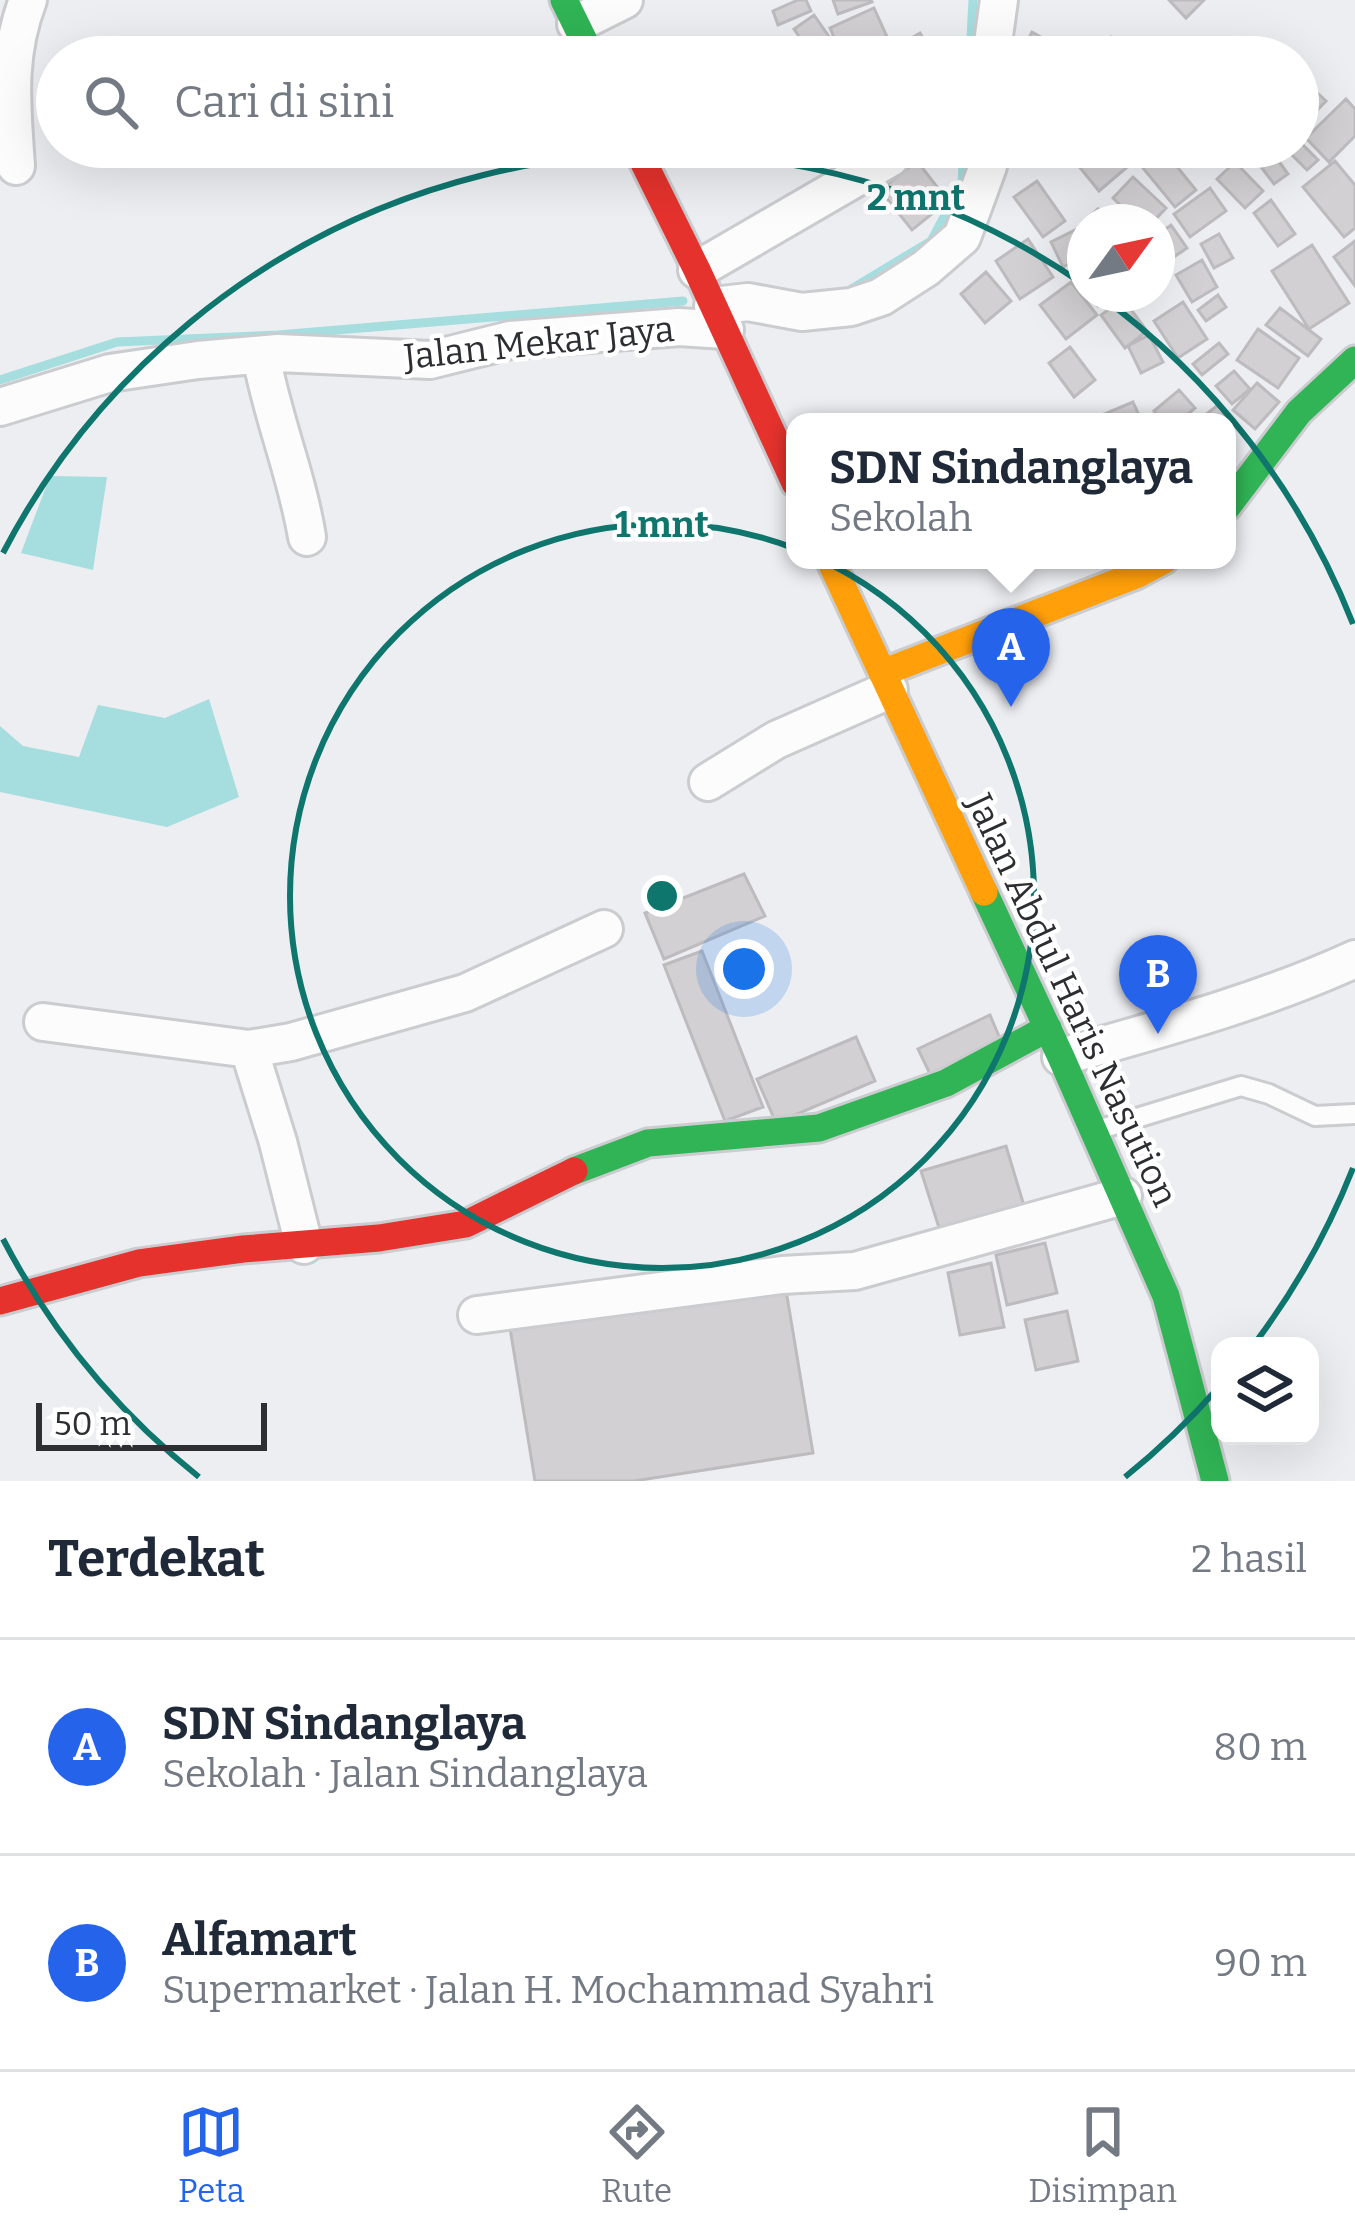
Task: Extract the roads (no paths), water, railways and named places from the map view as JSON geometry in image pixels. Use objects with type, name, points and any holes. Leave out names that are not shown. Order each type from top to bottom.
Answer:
[{"type":"main road","points":[[646,168],[786,464]]},
{"type":"main road","points":[[1236,495],[1300,412],[1355,360]]},
{"type":"main road","name":"Jalan Abdul Haris Nasution","points":[[834,569],[1055,1042],[1166,1296],[1215,1481]]},
{"type":"main road","points":[[886,682],[1147,569]]},
{"type":"main road","points":[[0,1301],[140,1263],[466,1224],[585,1165],[648,1143],[819,1128],[1055,1042]]},
{"type":"street","points":[[16,166],[11,76],[16,35],[28,0]]},
{"type":"street","points":[[570,12],[624,0]]},
{"type":"street","points":[[994,36],[999,0]]},
{"type":"street","points":[[710,299],[877,168]]},
{"type":"street","name":"Jalan Mekar Jaya","points":[[0,406],[110,373],[198,360],[261,355],[430,360],[510,340],[679,327],[710,299],[802,312],[851,307],[881,297],[962,237],[987,168]]},
{"type":"street","points":[[261,355],[301,496],[307,537]]},
{"type":"street","points":[[708,782],[886,682]]},
{"type":"street","points":[[43,1022],[249,1049],[291,1042],[465,993],[604,929]]},
{"type":"street","points":[[1055,1042],[1188,1021],[1355,959]]},
{"type":"street","points":[[249,1049],[304,1244]]},
{"type":"street","points":[[477,1315],[782,1275],[855,1271],[1123,1196]]},
{"type":"lane","points":[[1094,1131],[1241,1085],[1315,1116],[1355,1114]]},
{"type":"water","points":[[50,476],[107,477],[93,570],[21,553]]},
{"type":"water","points":[[209,699],[239,797],[167,827],[0,792],[0,726],[23,746],[79,757],[98,705],[165,718]]},
{"type":"waterway","points":[[971,36],[973,0]]},
{"type":"waterway","points":[[848,291],[931,241],[962,183],[963,168]]},
{"type":"waterway","points":[[0,380],[117,342],[278,335],[683,301]]},
{"type":"place","name":"SDN Sindanglaya","points":[[1011,707]]},
{"type":"place","name":"Alfamart","points":[[1158,1034]]}]
